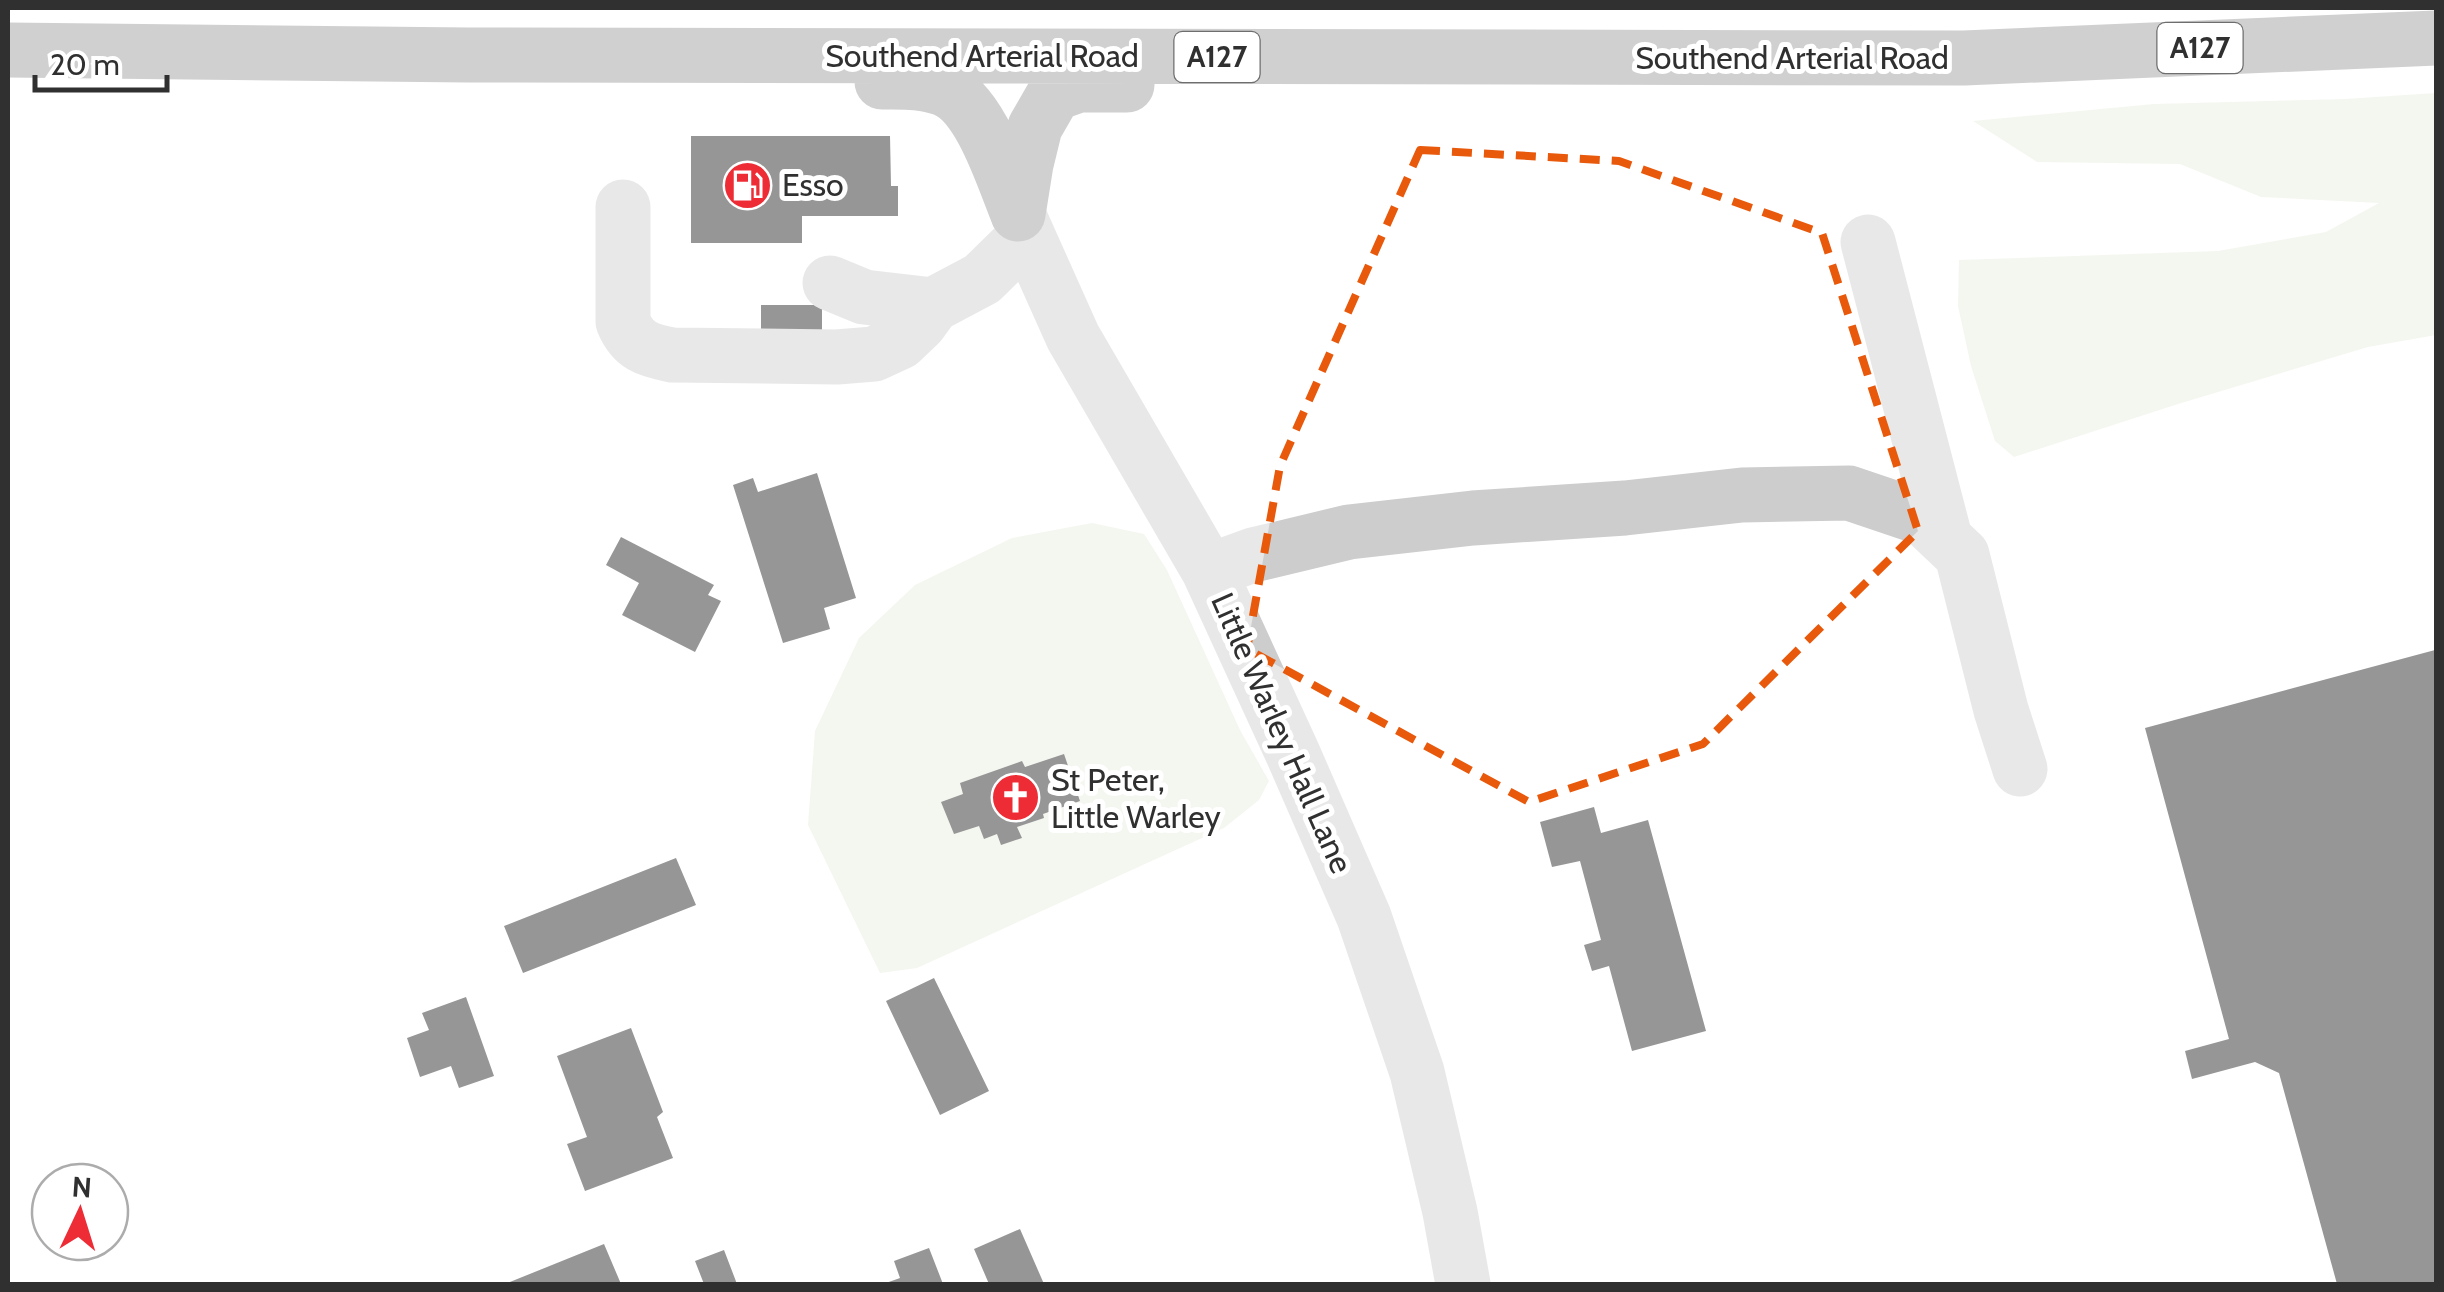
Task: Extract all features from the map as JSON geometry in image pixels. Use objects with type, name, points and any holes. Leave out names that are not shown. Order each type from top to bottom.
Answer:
[{"type":"highway","name":"Southend Arterial Road","points":[[8,50],[470,55],[1964,58],[2436,38]]},
{"type":"highway","points":[[470,55],[672,79],[924,83],[947,90],[973,114],[1022,224]]},
{"type":"highway","points":[[1022,224],[1026,164],[1035,127],[1054,94],[1079,85],[1519,87],[1964,58]]},
{"type":"street","points":[[623,207],[622,322],[639,347],[672,355],[874,354],[900,342],[933,305],[982,279],[1022,224]]},
{"type":"street","name":"Little Warley Hall Lane","points":[[1022,224],[1072,337],[1209,571],[1364,917],[1417,1072],[1463,1284]]},
{"type":"street","points":[[1868,242],[1945,538]]},
{"type":"street","points":[[830,283],[864,297],[933,305]]},
{"type":"street","points":[[1209,571],[1253,555],[1348,532],[1742,495],[1849,493],[1924,518],[1962,555],[2020,769]]},
{"type":"highlighted area","points":[[1420,150],[1619,161],[1822,233],[1918,531],[1703,744],[1529,802],[1247,649],[1280,466]]},
{"type":"green space","points":[[2436,93],[2436,335],[2368,347],[2014,457],[1995,441],[1971,366],[1958,306],[1959,260],[2218,251],[2326,232],[2379,203],[2261,197],[2180,164],[2037,162],[1973,121],[2154,104]]},
{"type":"green space","points":[[1092,523],[1144,534],[1167,570],[1240,730],[1269,781],[1259,800],[1224,828],[917,968],[880,973],[808,825],[815,731],[859,638],[915,585],[1012,538]]},
{"type":"building","points":[[691,136],[890,136],[891,186],[898,186],[898,216],[802,216],[802,243],[691,243]]},
{"type":"building","points":[[761,305],[822,305],[822,340],[761,341]]},
{"type":"building","points":[[817,473],[856,598],[824,608],[830,629],[783,643],[733,485],[753,478],[758,492]]},
{"type":"building","points":[[621,537],[714,585],[708,595],[721,601],[695,652],[622,615],[639,583],[606,565]]},
{"type":"building","points":[[2435,650],[2436,1284],[2337,1284],[2279,1073],[2255,1062],[2192,1079],[2185,1051],[2229,1039],[2145,728]]},
{"type":"building","name":"St Peter, Little Warley","points":[[1064,754],[1080,801],[1017,827],[1022,838],[1001,845],[997,834],[984,839],[979,826],[954,834],[941,802],[963,794],[960,783],[1022,761],[1025,767]]},
{"type":"building","points":[[1594,807],[1601,833],[1648,820],[1706,1031],[1632,1051],[1609,966],[1592,971],[1584,945],[1601,940],[1580,861],[1552,867],[1540,822]]},
{"type":"building","points":[[676,858],[696,905],[523,973],[504,926]]},
{"type":"building","points":[[934,978],[989,1091],[940,1115],[886,1001]]},
{"type":"building","points":[[466,997],[494,1076],[459,1088],[451,1066],[420,1077],[407,1038],[429,1030],[422,1013]]},
{"type":"building","points":[[631,1028],[663,1112],[657,1117],[673,1158],[585,1191],[567,1144],[587,1137],[557,1056]]},
{"type":"building","points":[[1020,1229],[1044,1284],[989,1284],[974,1249]]},
{"type":"building","points":[[604,1244],[621,1284],[505,1284]]},
{"type":"building","points":[[929,1248],[943,1284],[883,1284],[900,1278],[894,1261]]},
{"type":"building","points":[[724,1250],[737,1284],[704,1284],[695,1261]]},
{"type":"place","name":"Esso","points":[[747,185]]},
{"type":"place","name":"St Peter, Little Warley","points":[[1016,798]]}]
